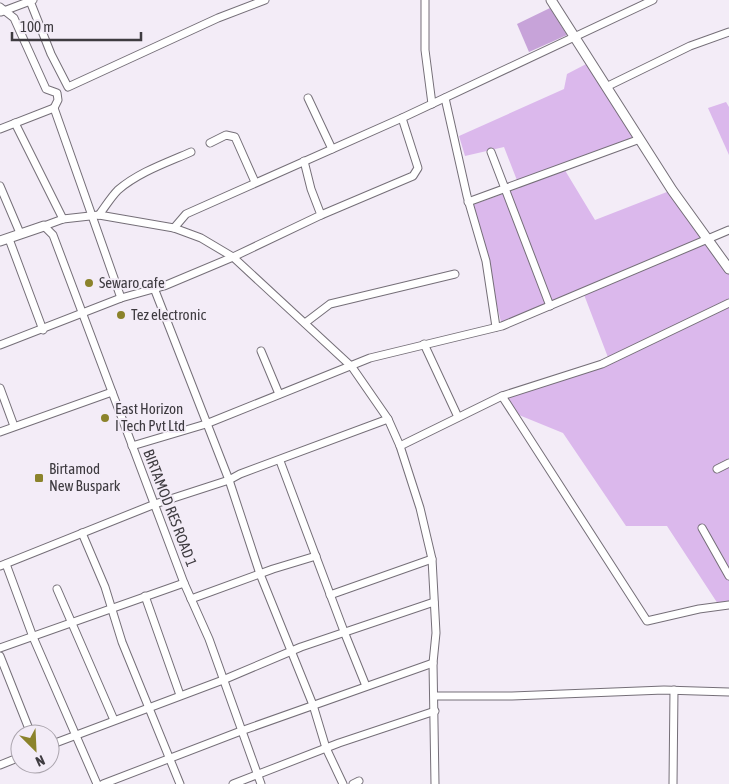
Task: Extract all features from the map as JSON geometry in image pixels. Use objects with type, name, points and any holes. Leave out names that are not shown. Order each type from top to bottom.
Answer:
[{"type":"street","points":[[1,10],[32,1],[51,54],[68,87],[218,18],[265,0]]},
{"type":"street","points":[[425,0],[425,50],[432,104]]},
{"type":"street","points":[[551,0],[672,190],[709,239],[729,270]]},
{"type":"street","points":[[174,228],[186,214],[402,118],[653,0]]},
{"type":"street","points":[[0,129],[54,108],[58,100],[57,93],[46,90],[14,18],[1,10]]},
{"type":"street","points":[[606,88],[690,46],[729,32]]},
{"type":"street","points":[[308,98],[332,149]]},
{"type":"street","points":[[445,98],[468,202],[486,261],[496,327]]},
{"type":"street","points":[[54,108],[96,215],[121,298]]},
{"type":"street","points":[[0,345],[233,257],[320,215],[413,176],[418,168],[402,118]]},
{"type":"street","points":[[15,123],[63,219]]},
{"type":"street","points":[[210,143],[226,135],[235,138],[255,182]]},
{"type":"street","points":[[468,202],[640,139]]},
{"type":"street","points":[[96,215],[117,192],[130,182],[156,167],[190,152]]},
{"type":"street","points":[[491,152],[550,306]]},
{"type":"street","points":[[304,161],[311,190],[320,215]]},
{"type":"street","points":[[0,186],[20,233]]},
{"type":"street","points":[[43,330],[5,240],[63,219],[96,215],[174,228],[200,238],[233,257],[352,367],[388,419],[400,446],[420,508],[432,559],[436,633],[433,663],[435,784]]},
{"type":"street","name":"BIRTAMOD RES ROAD 1","points":[[44,226],[53,235],[84,314],[184,583],[209,639],[222,680],[261,784]]},
{"type":"street","points":[[132,446],[206,424],[352,367],[370,358],[496,327],[729,230]]},
{"type":"street","points":[[305,323],[330,304],[455,274]]},
{"type":"street","points":[[154,288],[229,480],[260,574],[313,705],[326,748],[343,784]]},
{"type":"street","points":[[400,446],[502,396],[602,364],[729,303]]},
{"type":"street","points":[[424,344],[458,417]]},
{"type":"street","points":[[261,351],[279,394]]},
{"type":"street","points":[[0,388],[14,426]]},
{"type":"street","points":[[0,432],[112,392]]},
{"type":"street","points":[[502,396],[646,621],[699,609],[729,605]]},
{"type":"street","points":[[97,784],[3,565],[155,504],[229,480],[240,474],[388,419]]},
{"type":"street","points":[[280,460],[366,686]]},
{"type":"street","points":[[718,469],[729,463]]},
{"type":"street","points":[[702,528],[729,576]]},
{"type":"street","points":[[82,533],[112,610],[122,642],[180,784]]},
{"type":"street","points":[[191,599],[316,556]]},
{"type":"street","points":[[330,595],[432,559]]},
{"type":"street","points":[[0,648],[184,583]]},
{"type":"street","points":[[57,588],[114,720]]},
{"type":"street","points":[[145,596],[180,695]]},
{"type":"street","points":[[60,741],[222,680],[290,652],[434,602]]},
{"type":"street","points":[[0,656],[27,724]]},
{"type":"street","points":[[103,784],[241,731],[433,663]]},
{"type":"street","points":[[435,696],[512,696],[536,693],[674,690],[729,692]]},
{"type":"street","points":[[673,784],[674,690]]},
{"type":"street","points":[[233,784],[326,748],[435,712]]},
{"type":"shaded area","points":[[550,8],[567,35],[529,52],[517,24]]},
{"type":"shaded area","points":[[590,62],[606,87],[601,90],[607,88],[636,136],[567,164],[566,172],[595,220],[672,190],[729,271],[729,603],[718,604],[667,526],[626,526],[563,433],[514,413],[502,396],[609,360],[583,292],[502,326],[472,205],[520,188],[504,147],[465,156],[459,136],[564,89],[567,74]]},
{"type":"shaded area","points":[[726,102],[729,107],[729,155],[708,108]]},
{"type":"place","name":"Sewaro cafe","points":[[89,283]]},
{"type":"place","name":"Tez electronic","points":[[121,315]]},
{"type":"place","name":"East Horizon I Tech Pvt Ltd","points":[[105,418]]},
{"type":"place","name":"Birtamod New Buspark","points":[[39,478]]}]
